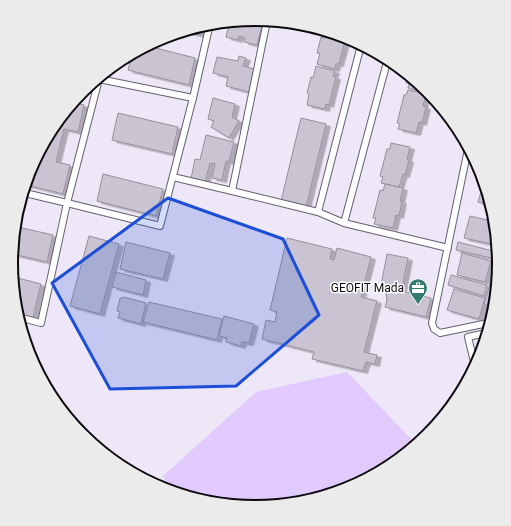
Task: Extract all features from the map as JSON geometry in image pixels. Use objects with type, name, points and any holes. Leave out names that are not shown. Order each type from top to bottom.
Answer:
[{"type":"lane","points":[[232,191],[266,26]]},
{"type":"lane","points":[[29,194],[160,226],[193,98],[209,30]]},
{"type":"lane","points":[[318,212],[359,49]]},
{"type":"lane","points":[[344,223],[386,65]]},
{"type":"lane","points":[[104,80],[193,98]]},
{"type":"lane","points":[[25,319],[41,323],[67,203],[97,86]]},
{"type":"lane","points":[[467,154],[432,323],[434,329],[440,333],[485,324]]},
{"type":"lane","points":[[173,177],[318,212],[344,223],[448,248]]},
{"type":"lane","points":[[473,358],[468,336],[482,334]]},
{"type":"highlighted area","points":[[168,198],[283,239],[319,315],[236,386],[110,389],[52,283]]},
{"type":"shaded area","points":[[347,372],[413,441],[374,469],[361,476],[332,488],[302,496],[271,500],[240,500],[209,496],[179,488],[167,483],[163,476],[256,392]]},
{"type":"building","points":[[262,26],[257,45],[244,42],[245,38],[239,36],[238,40],[226,37],[228,28]]},
{"type":"building","points":[[324,36],[344,43],[339,64],[336,64],[335,69],[317,64],[320,53],[317,53],[321,37],[324,38]]},
{"type":"building","points":[[155,48],[195,58],[189,85],[128,70],[130,62]]},
{"type":"building","points":[[239,56],[246,58],[243,66],[254,69],[249,92],[226,86],[228,77],[213,73],[217,57],[238,61]]},
{"type":"building","points":[[316,66],[335,71],[333,76],[336,77],[329,105],[326,104],[325,109],[307,105],[309,94],[307,93],[311,77],[313,78]]},
{"type":"building","points":[[407,80],[419,91],[408,88],[409,83],[406,83]]},
{"type":"building","points":[[408,90],[421,93],[425,97],[423,106],[426,107],[422,123],[419,122],[416,133],[398,129],[400,124],[397,123],[404,95],[406,95]]},
{"type":"building","points":[[213,98],[235,104],[232,117],[239,121],[229,138],[211,127],[214,121],[208,119]]},
{"type":"building","points":[[79,104],[84,105],[78,132],[64,129],[56,162],[70,165],[63,194],[31,186],[42,158],[58,131]]},
{"type":"building","points":[[118,113],[178,127],[172,154],[112,140]]},
{"type":"building","points":[[301,118],[326,124],[306,207],[281,201]]},
{"type":"building","points":[[206,135],[234,142],[229,162],[226,161],[222,180],[212,178],[215,164],[210,163],[205,182],[191,179],[195,159],[200,160]]},
{"type":"building","points":[[391,143],[410,147],[407,159],[409,160],[405,175],[403,174],[399,187],[381,183],[383,177],[380,176],[387,149],[390,149]]},
{"type":"building","points":[[103,174],[163,189],[156,216],[97,201]]},
{"type":"building","points":[[385,184],[403,188],[399,216],[396,215],[393,228],[374,224],[376,218],[373,218],[380,190],[383,191]]},
{"type":"building","points":[[481,191],[485,204],[478,202]]},
{"type":"building","points":[[470,216],[489,220],[492,244],[464,238]]},
{"type":"building","points":[[21,228],[53,235],[47,262],[18,255]]},
{"type":"building","points":[[89,236],[119,244],[100,314],[70,306]]},
{"type":"building","points":[[287,238],[332,249],[330,259],[334,260],[337,248],[371,257],[361,297],[377,301],[364,352],[377,355],[375,364],[366,362],[363,371],[312,359],[314,352],[262,339],[266,320],[275,322],[277,312],[270,310]]},
{"type":"building","points":[[126,242],[170,253],[163,279],[120,269]]},
{"type":"building","points":[[458,242],[492,251],[492,253],[491,258],[456,250]]},
{"type":"building","points":[[462,253],[491,261],[485,282],[457,275]]},
{"type":"building","points":[[387,254],[408,258],[402,289],[381,285]]},
{"type":"building","points":[[116,272],[146,280],[143,295],[112,287]]},
{"type":"building","points":[[451,275],[487,285],[484,296],[448,285]]},
{"type":"building","points":[[492,277],[489,306],[484,304]]},
{"type":"building","points":[[19,278],[41,284],[33,317],[24,316],[20,294]]},
{"type":"building","points":[[385,287],[431,298],[426,317],[385,307],[387,300]]},
{"type":"building","points":[[454,289],[485,298],[479,319],[447,310]]},
{"type":"building","points":[[124,297],[146,303],[141,324],[118,318],[120,312],[117,311],[120,298]]},
{"type":"building","points":[[149,302],[222,319],[217,340],[143,322]]},
{"type":"building","points":[[224,316],[254,324],[249,343],[242,342],[241,346],[226,342],[227,338],[219,336]]},
{"type":"place","name":"GEOFIT Mada","points":[[418,305]]}]
